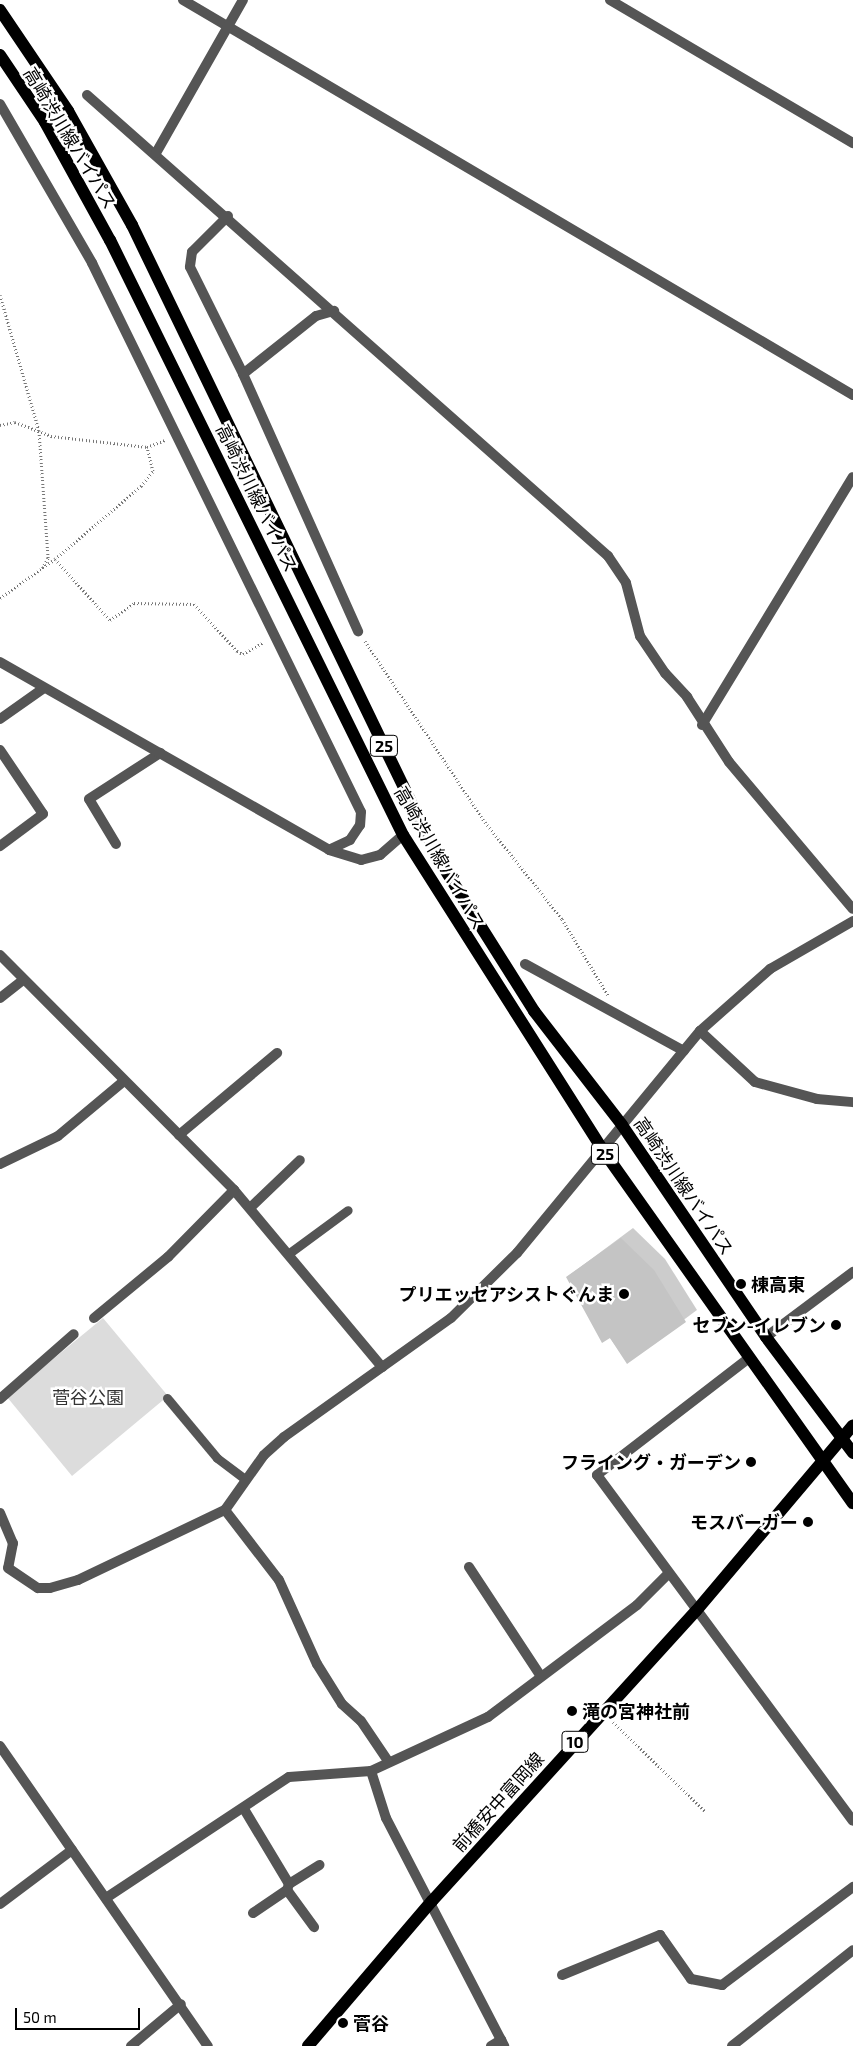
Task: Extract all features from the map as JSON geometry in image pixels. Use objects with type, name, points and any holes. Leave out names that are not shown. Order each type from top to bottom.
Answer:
[{"type":"main road","name":"高崎渋川線バイパス","points":[[0,10],[68,111],[132,225],[439,860],[534,1011],[622,1125],[766,1337],[853,1453]]},
{"type":"main road","name":"高崎渋川線バイパス","points":[[0,55],[45,122],[110,240],[403,835],[602,1149],[853,1503]]},
{"type":"main road","name":"前橋安中富岡線","points":[[308,2046],[432,1901],[696,1611],[853,1425]]},
{"type":"street","points":[[183,0],[853,395]]},
{"type":"street","points":[[156,153],[243,0]]},
{"type":"street","points":[[610,0],[853,143]]},
{"type":"street","points":[[87,95],[228,216],[608,556],[626,583],[640,636],[687,697],[702,726],[853,909]]},
{"type":"street","points":[[0,104],[88,256],[361,812],[360,825],[350,840],[329,850]]},
{"type":"street","points":[[228,216],[189,259],[243,374],[358,631]]},
{"type":"street","points":[[243,374],[316,316],[334,311]]},
{"type":"street","points":[[702,726],[853,477]]},
{"type":"street","points":[[0,662],[329,850],[361,860],[380,855],[403,835]]},
{"type":"street","points":[[0,719],[44,688]]},
{"type":"street","points":[[0,750],[43,814],[0,846]]},
{"type":"street","points":[[116,844],[90,799],[160,753]]},
{"type":"street","points":[[0,1513],[13,1543],[4,1569],[38,1588],[62,1586],[225,1510],[246,1480],[284,1437],[451,1318],[516,1253],[700,1031],[770,969],[853,922]]},
{"type":"street","points":[[0,955],[234,1190],[382,1367]]},
{"type":"street","points":[[525,964],[617,1010],[684,1051]]},
{"type":"street","points":[[0,998],[23,980]]},
{"type":"street","points":[[700,1031],[755,1082],[817,1099],[853,1102]]},
{"type":"street","points":[[179,1135],[277,1053]]},
{"type":"street","points":[[0,1164],[58,1136],[124,1081]]},
{"type":"street","points":[[250,1208],[300,1160]]},
{"type":"street","points":[[94,1318],[168,1257],[234,1190]]},
{"type":"street","points":[[766,1337],[853,1272]]},
{"type":"street","points":[[0,1399],[74,1334]]},
{"type":"street","points":[[749,1358],[597,1475],[668,1574],[853,1821]]},
{"type":"street","points":[[225,1510],[279,1580],[317,1664],[342,1704],[361,1721],[388,1761]]},
{"type":"street","points":[[468,1567],[540,1675]]},
{"type":"street","points":[[106,1898],[244,1809],[289,1777],[371,1771],[388,1761],[402,1759],[488,1717],[540,1675],[637,1605],[668,1574]]},
{"type":"street","points":[[0,1746],[181,2004],[208,2046]]},
{"type":"street","points":[[371,1771],[386,1818],[432,1901],[503,2043],[491,2046]]},
{"type":"street","points":[[244,1809],[288,1887],[314,1927]]},
{"type":"street","points":[[0,1904],[72,1850]]},
{"type":"street","points":[[253,1913],[320,1865]]},
{"type":"street","points":[[562,1975],[660,1935],[691,1979],[722,1985],[853,1887]]},
{"type":"street","points":[[732,2046],[853,1950]]},
{"type":"street","points":[[131,2046],[181,2004]]},
{"type":"lane","points":[[288,1254],[348,1210]]},
{"type":"lane","points":[[167,1398],[218,1458],[246,1480]]},
{"type":"path","points":[[0,295],[39,431],[46,485],[44,548],[48,558],[42,569]]},
{"type":"path","points":[[0,425],[16,422],[39,431],[147,447],[177,435]]},
{"type":"path","points":[[0,598],[55,559],[141,486],[154,471],[147,447]]},
{"type":"path","points":[[55,559],[110,620],[134,603],[194,604],[243,654],[276,636]]},
{"type":"path","points":[[358,631],[485,822],[562,919],[617,1010]]},
{"type":"path","points":[[603,1711],[706,1812]]},
{"type":"green space","name":"菅谷公園","points":[[103,1318],[168,1396],[72,1476],[7,1397]]},
{"type":"building","name":"プリエッセアシストぐんま","points":[[621,1238],[654,1270],[686,1322],[627,1364],[610,1338],[602,1343],[566,1277]]},
{"type":"place","name":"棟高東","points":[[741,1284]]},
{"type":"place","name":"プリエッセアシストぐんま","points":[[624,1294]]},
{"type":"place","name":"セブン-イレブン","points":[[836,1325]]},
{"type":"place","name":"フライング・ガーデン","points":[[751,1462]]},
{"type":"place","name":"モスバーガー","points":[[808,1522]]},
{"type":"place","name":"滝の宮神社前","points":[[572,1711]]},
{"type":"place","name":"菅谷","points":[[343,2023]]}]
